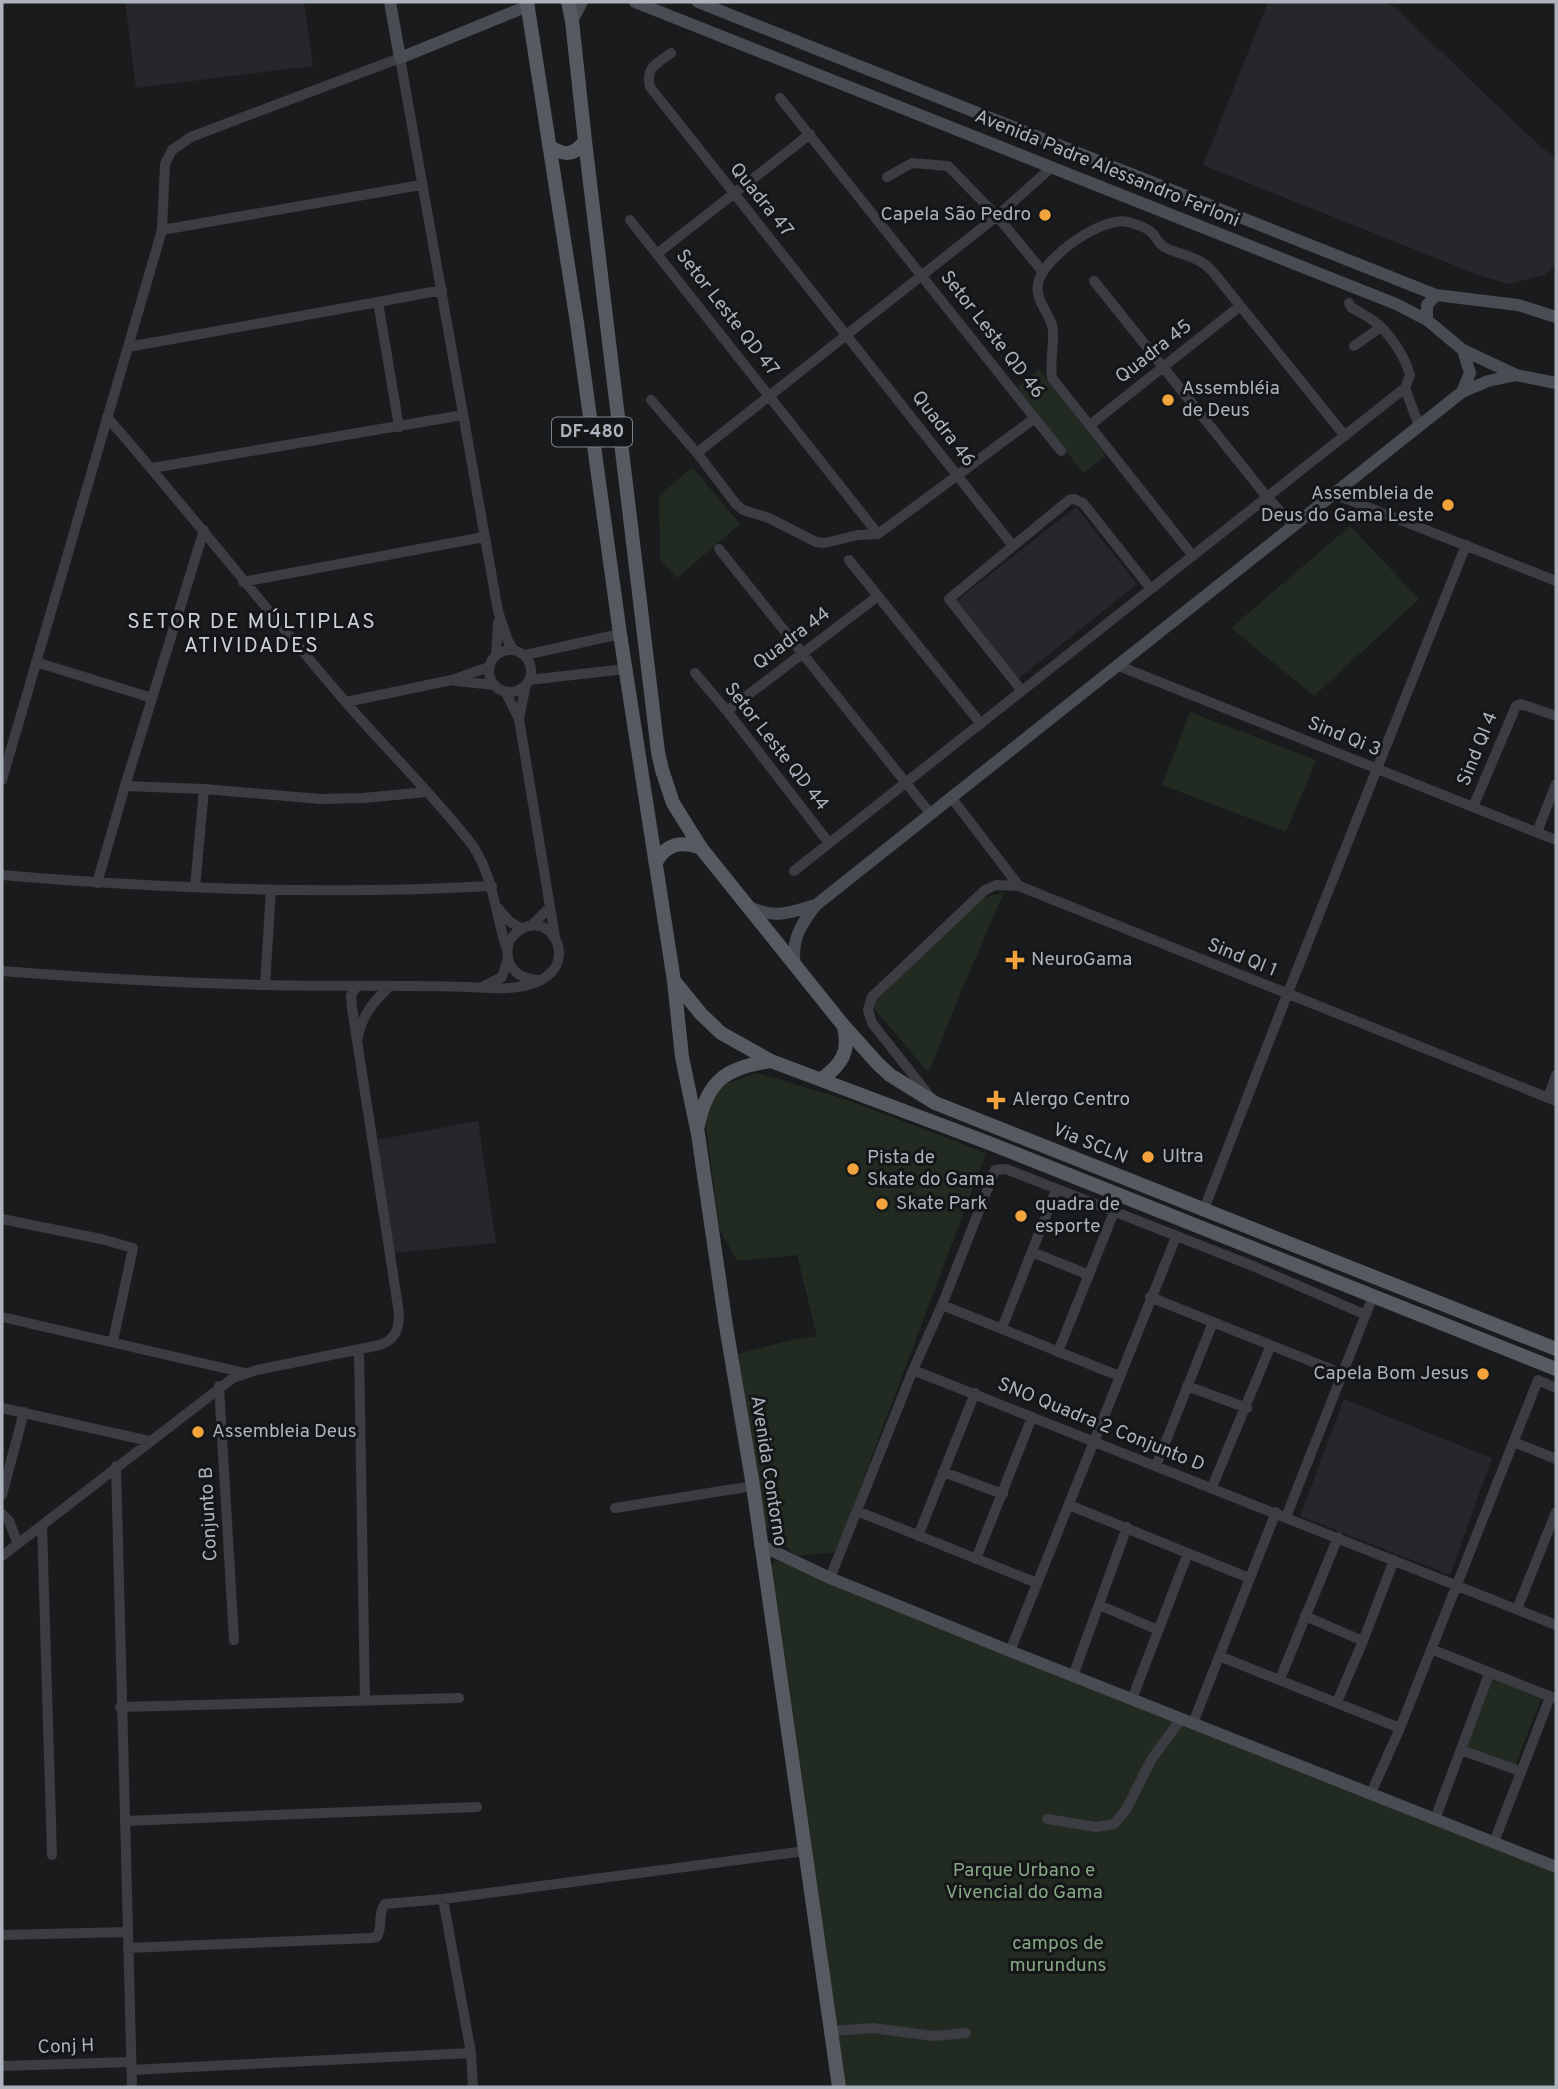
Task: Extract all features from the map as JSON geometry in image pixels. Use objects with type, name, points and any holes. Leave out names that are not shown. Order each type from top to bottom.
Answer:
[{"type":"main road","points":[[390,2],[400,58],[527,4]]},
{"type":"main road","name":"DF-480","points":[[568,2],[662,770],[679,815],[701,848]]},
{"type":"main road","points":[[572,21],[582,2]]},
{"type":"main road","name":"Avenida Padre Alessandro Ferloni","points":[[635,2],[1396,304],[1427,320],[1463,350],[1516,375],[1556,383]]},
{"type":"main road","name":"Avenida Padre Alessandro Ferloni","points":[[698,2],[1436,295],[1518,305],[1556,317]]},
{"type":"main road","name":"DF-480","points":[[527,4],[656,862]]},
{"type":"main road","points":[[846,86],[854,77],[853,64]]},
{"type":"main road","points":[[967,134],[967,122],[976,113]]},
{"type":"main road","points":[[549,146],[559,152],[570,153],[585,141]]},
{"type":"main road","points":[[1135,201],[1144,193],[1146,186],[1143,179]]},
{"type":"main road","points":[[1158,210],[1158,197],[1161,191],[1167,188]]},
{"type":"main road","points":[[1300,266],[1309,253],[1308,244]]},
{"type":"main road","points":[[1427,320],[1427,305],[1436,295]]},
{"type":"main road","points":[[1539,310],[1556,305]]},
{"type":"main road","points":[[1462,392],[1470,373],[1463,350]]},
{"type":"main road","points":[[795,966],[793,953],[797,932],[816,905],[1462,392],[1488,381],[1516,375]]},
{"type":"main road","points":[[606,537],[616,528],[632,535]]},
{"type":"main road","points":[[656,862],[668,847],[676,844],[684,843],[701,848]]},
{"type":"main road","name":"Via SCLN","points":[[701,848],[844,1026],[890,1075],[935,1103],[1556,1349]]},
{"type":"main road","name":"Avenida Contorno","points":[[656,862],[674,981],[682,1057],[697,1130],[752,1486],[839,2087]]},
{"type":"main road","points":[[747,906],[762,913],[779,915],[816,905]]},
{"type":"main road","name":"Via SCLN","points":[[674,981],[712,1025],[733,1041],[771,1061],[823,1078],[989,1143],[1556,1369]]},
{"type":"main road","points":[[823,1078],[838,1066],[846,1052],[844,1026]]},
{"type":"main road","points":[[697,1130],[705,1101],[718,1080],[742,1067],[771,1061]]},
{"type":"main road","points":[[964,1134],[970,1128],[972,1118]]},
{"type":"main road","points":[[989,1143],[987,1133],[994,1127]]},
{"type":"main road","points":[[1481,1339],[1488,1330],[1488,1322]]},
{"type":"main road","points":[[1500,1347],[1501,1337],[1508,1330]]},
{"type":"main road","points":[[760,1545],[830,1578],[1010,1651],[1555,1864]]},
{"type":"street","name":"Quadra 47","points":[[671,53],[649,70],[647,76],[650,87],[733,195],[846,334]]},
{"type":"street","points":[[2,779],[162,230],[165,164],[172,150],[180,143],[400,58],[498,611],[508,641],[514,650]]},
{"type":"street","points":[[780,98],[921,274]]},
{"type":"street","name":"Setor Leste QD 47","points":[[658,253],[810,134]]},
{"type":"street","points":[[887,177],[912,163],[948,166],[997,216],[1043,272]]},
{"type":"street","points":[[697,453],[997,216],[1052,167]]},
{"type":"street","points":[[162,230],[421,185]]},
{"type":"street","name":"Setor Leste QD 47","points":[[630,220],[769,395]]},
{"type":"street","points":[[1192,556],[1052,378],[1052,325],[1040,300],[1038,286],[1043,272],[1059,253],[1106,223],[1117,220],[1130,222],[1150,231],[1163,247],[1197,258],[1206,264],[1345,436]]},
{"type":"street","name":"Setor Leste QD 46","points":[[921,274],[1060,451]]},
{"type":"street","points":[[1094,281],[1267,497],[1293,525]]},
{"type":"street","points":[[128,347],[442,289]]},
{"type":"street","points":[[378,302],[399,427]]},
{"type":"street","points":[[794,871],[1405,387],[1410,375],[1408,367],[1381,327],[1349,303]]},
{"type":"street","name":"Quadra 45","points":[[1090,425],[1240,306]]},
{"type":"street","points":[[1354,346],[1381,327]]},
{"type":"street","name":"Quadra 46","points":[[846,334],[1013,546]]},
{"type":"street","points":[[1405,387],[1419,426]]},
{"type":"street","points":[[769,395],[878,534]]},
{"type":"street","points":[[651,400],[743,510],[769,518],[816,542],[825,543],[878,534],[1035,418]]},
{"type":"street","points":[[152,468],[463,415]]},
{"type":"street","points":[[107,418],[204,530],[243,582],[473,846],[482,859],[492,886],[507,956],[514,972],[525,979],[539,980]]},
{"type":"street","points":[[1334,494],[1556,581]]},
{"type":"street","points":[[1022,691],[949,598],[1069,500],[1079,501],[1151,589]]},
{"type":"street","points":[[97,883],[124,786],[204,530]]},
{"type":"street","points":[[243,582],[484,537]]},
{"type":"street","points":[[1204,1209],[1466,545]]},
{"type":"street","points":[[719,549],[930,813]]},
{"type":"street","points":[[849,560],[981,724]]},
{"type":"street","name":"Quadra 44","points":[[727,711],[878,596]]},
{"type":"street","points":[[494,685],[489,667],[496,655],[498,611]]},
{"type":"street","points":[[525,655],[620,634]]},
{"type":"street","points":[[496,655],[504,650],[514,650],[525,655],[530,663],[531,671],[519,719]]},
{"type":"street","points":[[36,662],[152,698]]},
{"type":"street","name":"Sind Qi 3","points":[[1119,666],[1556,840]]},
{"type":"street","points":[[346,702],[452,681],[489,667]]},
{"type":"street","points":[[452,681],[494,685],[505,691],[516,691],[528,682],[625,669]]},
{"type":"street","name":"Setor Leste QD 44","points":[[695,673],[829,843]]},
{"type":"street","points":[[505,691],[519,719],[555,937]]},
{"type":"street","name":"Sind QI 4","points":[[1473,807],[1516,706],[1521,704],[1556,716]]},
{"type":"street","points":[[1537,832],[1556,784]]},
{"type":"street","points":[[124,786],[344,799],[427,792]]},
{"type":"street","points":[[195,887],[204,789]]},
{"type":"street","points":[[951,797],[1018,886]]},
{"type":"street","points":[[2,875],[97,883],[271,890],[492,886]]},
{"type":"street","points":[[935,1103],[872,1023],[868,1010],[872,997],[985,890],[996,885],[1018,886]]},
{"type":"street","name":"Sind QI 1","points":[[1018,886],[1552,1100]]},
{"type":"street","points":[[265,985],[271,890]]},
{"type":"street","points":[[2,971],[265,985],[480,987],[516,987],[539,980],[553,972],[558,965],[560,947],[555,937],[549,930],[526,927],[509,921],[496,904]]},
{"type":"street","points":[[480,987],[502,977],[509,941],[550,907]]},
{"type":"street","points":[[2,1556],[219,1386],[246,1373],[359,1351],[388,1342],[397,1331],[399,1323],[351,1002],[356,986]]},
{"type":"street","points":[[357,1045],[367,1011],[391,986]]},
{"type":"street","points":[[1552,1100],[1556,1075]]},
{"type":"street","points":[[830,1578],[913,1370],[942,1305],[992,1172],[998,1168],[1253,1266],[1366,1315]]},
{"type":"street","points":[[1002,1328],[1056,1190]]},
{"type":"street","points":[[1058,1352],[1114,1212]]},
{"type":"street","points":[[2,1219],[133,1248],[113,1341]]},
{"type":"street","points":[[1010,1651],[1176,1237]]},
{"type":"street","points":[[1032,1252],[1089,1276]]},
{"type":"street","points":[[1047,1819],[1096,1827],[1114,1824],[1126,1810],[1151,1760],[1187,1721],[1219,1656],[1249,1578],[1281,1515],[1343,1374],[1373,1296]]},
{"type":"street","points":[[1150,1297],[1343,1374]]},
{"type":"street","points":[[942,1305],[1119,1376]]},
{"type":"street","points":[[2,1317],[246,1373]]},
{"type":"street","points":[[1156,1466],[1213,1322]]},
{"type":"street","points":[[1212,1488],[1272,1345]]},
{"type":"street","points":[[359,1351],[365,1701]]},
{"type":"street","name":"SNO Quadra 2 Conjunto D","points":[[913,1370],[1556,1625]]},
{"type":"street","points":[[1371,1793],[1400,1728],[1538,1380],[1556,1388]]},
{"type":"street","name":"Conjunto B","points":[[219,1386],[234,1640]]},
{"type":"street","points":[[1187,1386],[1247,1408]]},
{"type":"street","points":[[918,1536],[975,1394]]},
{"type":"street","points":[[2,1408],[149,1441]]},
{"type":"street","points":[[2,1495],[24,1412]]},
{"type":"street","points":[[976,1559],[1032,1417]]},
{"type":"street","points":[[1514,1442],[1556,1459]]},
{"type":"street","points":[[116,1466],[120,1707],[132,2087]]},
{"type":"street","points":[[943,1472],[1003,1494]]},
{"type":"street","points":[[615,1508],[752,1486]]},
{"type":"street","points":[[1069,1505],[1249,1578]]},
{"type":"street","points":[[857,1511],[1037,1583]]},
{"type":"street","points":[[1517,1609],[1553,1530],[1556,1512]]},
{"type":"street","points":[[2,1514],[9,1521],[18,1544]]},
{"type":"street","points":[[42,1525],[52,1855]]},
{"type":"street","points":[[1073,1676],[1127,1527]]},
{"type":"street","points":[[1280,1679],[1338,1537]]},
{"type":"street","points":[[1132,1699],[1188,1553]]},
{"type":"street","points":[[1337,1702],[1394,1560]]},
{"type":"street","points":[[1099,1605],[1158,1630]]},
{"type":"street","points":[[1306,1616],[1363,1641]]},
{"type":"street","points":[[1431,1649],[1553,1698],[1520,1771],[1494,1842]]},
{"type":"street","points":[[1219,1656],[1400,1728]]},
{"type":"street","points":[[1435,1819],[1489,1674]]},
{"type":"street","points":[[120,1707],[459,1698]]},
{"type":"street","points":[[1461,1750],[1520,1771]]},
{"type":"street","points":[[125,1821],[477,1807]]},
{"type":"street","points":[[128,1948],[371,1938],[377,1937],[380,1932],[382,1908],[385,1904],[443,1899],[805,1851]]},
{"type":"street","points":[[443,1899],[471,2053],[473,2087]]},
{"type":"street","points":[[2,1935],[127,1932]]},
{"type":"street","points":[[831,2031],[873,2028],[934,2036],[966,2033]]},
{"type":"street","name":"Conj H","points":[[2,2066],[131,2066],[471,2053]]},
{"type":"shaded area","points":[[125,2],[304,2],[313,66],[136,88]]},
{"type":"shaded area","points":[[1268,2],[1386,2],[1397,9],[1556,160],[1556,263],[1545,275],[1508,284],[1481,276],[1203,165]]},
{"type":"shaded area","points":[[1076,507],[1137,584],[1018,679],[956,601]]},
{"type":"shaded area","points":[[478,1121],[496,1243],[394,1253],[377,1140]]},
{"type":"shaded area","points":[[1344,1399],[1492,1458],[1450,1575],[1300,1516]]},
{"type":"green space","points":[[1039,369],[1106,456],[1083,473],[1017,387]]},
{"type":"green space","points":[[692,467],[740,524],[677,578],[660,559],[659,496]]},
{"type":"green space","points":[[1350,526],[1419,599],[1314,696],[1231,628]]},
{"type":"green space","points":[[1190,712],[1316,760],[1286,832],[1162,785]]},
{"type":"green space","points":[[1004,892],[927,1071],[872,1006],[919,956],[981,899]]},
{"type":"green space","points":[[757,1073],[847,1100],[986,1153],[836,1552],[796,1556],[764,1525],[738,1354],[817,1336],[797,1255],[737,1261],[719,1228],[705,1118],[717,1087]]},
{"type":"green space","name":"Parque Urbano e Vivencial do Gama","points":[[774,1561],[783,1561],[1556,1873],[1556,2087],[845,2087],[769,1570]]},
{"type":"green space","points":[[1490,1678],[1542,1696],[1516,1764],[1464,1746]]},
{"type":"place","name":"Capela São Pedro","points":[[1045,215]]},
{"type":"place","name":"Assembléia de Deus","points":[[1168,400]]},
{"type":"place","name":"Assembleia de Deus do Gama Leste","points":[[1448,505]]},
{"type":"place","name":"NeuroGama","points":[[1015,960]]},
{"type":"place","name":"Alergo Centro","points":[[996,1100]]},
{"type":"place","name":"Ultra","points":[[1148,1157]]},
{"type":"place","name":"Pista de Skate do Gama","points":[[853,1169]]},
{"type":"place","name":"Skate Park","points":[[882,1204]]},
{"type":"place","name":"quadra de esporte","points":[[1021,1216]]},
{"type":"place","name":"Capela Bom Jesus","points":[[1483,1374]]},
{"type":"place","name":"Assembleia Deus","points":[[198,1432]]},
{"type":"district","name":"SETOR DE MÚLTIPLAS ATIVIDADES","points":[[252,634]]},
{"type":"park label","name":"campos de murunduns","points":[[1058,1955]]}]
